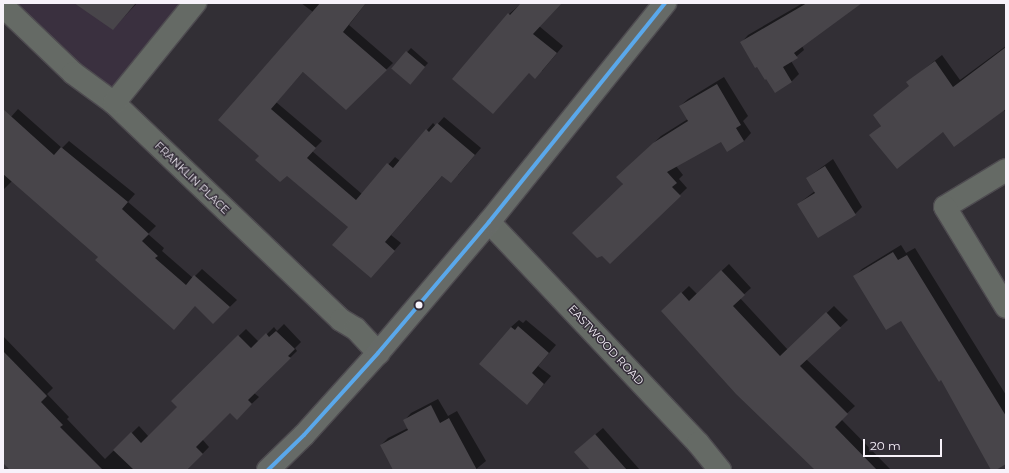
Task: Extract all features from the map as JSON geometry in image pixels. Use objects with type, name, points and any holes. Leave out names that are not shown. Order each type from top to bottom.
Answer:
[{"type":"main road","points":[[268,470],[304,435],[378,353],[489,222],[664,3]]},
{"type":"street","points":[[114,103],[195,3]]},
{"type":"street","name":"FRANKLIN PLACE","points":[[6,16],[73,73],[114,103],[341,320],[356,329],[378,353]]},
{"type":"street","points":[[1006,170],[945,206],[1006,307]]},
{"type":"street","name":"EASTWOOD ROAD","points":[[489,222],[692,437],[720,470]]},
{"type":"shaded area","points":[[5,3],[195,3],[114,103]]},
{"type":"building","points":[[74,3],[136,3],[113,30]]},
{"type":"building","points":[[320,3],[366,3],[343,32],[387,70],[346,110],[303,72],[271,109],[316,148],[307,158],[356,200],[387,163],[393,168],[426,129],[429,132],[437,123],[475,155],[451,183],[442,176],[385,242],[395,251],[371,278],[332,245],[348,227],[287,176],[280,182],[255,160],[259,156],[218,120]]},
{"type":"building","points":[[521,3],[562,3],[533,34],[557,53],[535,79],[529,73],[493,114],[452,79],[508,13],[510,15]]},
{"type":"building","points":[[807,3],[862,3],[794,53],[798,58],[783,67],[792,82],[775,93],[757,67],[755,68],[740,42]]},
{"type":"building","points":[[1006,47],[1006,109],[954,147],[943,132],[897,169],[869,135],[881,126],[873,115],[909,86],[906,82],[935,61],[953,87]]},
{"type":"building","points":[[406,51],[425,67],[410,85],[391,69]]},
{"type":"building","points":[[717,84],[741,125],[736,128],[744,141],[727,152],[721,142],[667,172],[677,183],[672,187],[681,196],[610,264],[602,256],[597,258],[572,233],[623,184],[616,177],[653,143],[688,121],[679,106]]},
{"type":"building","points":[[3,109],[54,155],[61,147],[128,202],[122,209],[149,234],[142,241],[158,256],[155,258],[186,285],[194,275],[230,307],[213,324],[195,306],[174,330],[95,260],[98,257],[3,174]]},
{"type":"building","points":[[825,166],[856,215],[818,238],[797,204],[815,193],[806,178]]},
{"type":"building","points":[[893,252],[898,260],[907,255],[1006,416],[1006,464],[996,470],[991,470],[941,380],[939,382],[901,321],[886,330],[853,276]]},
{"type":"building","points":[[721,270],[745,295],[733,306],[780,356],[826,312],[841,328],[800,366],[848,414],[835,427],[877,470],[815,470],[736,394],[661,311],[681,292],[689,301]]},
{"type":"building","points":[[518,326],[549,353],[532,373],[544,384],[527,405],[479,364],[511,327],[515,330]]},
{"type":"building","points":[[276,331],[295,349],[288,356],[291,358],[248,400],[252,404],[237,420],[230,413],[196,447],[203,454],[187,470],[134,470],[113,450],[131,432],[141,443],[177,407],[171,401],[238,335],[251,348],[266,333],[269,337]]},
{"type":"building","points":[[3,351],[47,396],[41,402],[63,425],[60,427],[103,470],[10,470],[3,463]]},
{"type":"building","points":[[431,405],[440,423],[449,418],[477,470],[393,470],[380,445],[408,430],[403,420]]},
{"type":"building","points":[[595,434],[627,470],[590,470],[574,452]]},
{"type":"transit line","points":[[268,470],[304,435],[378,353],[489,222],[665,3]]}]
